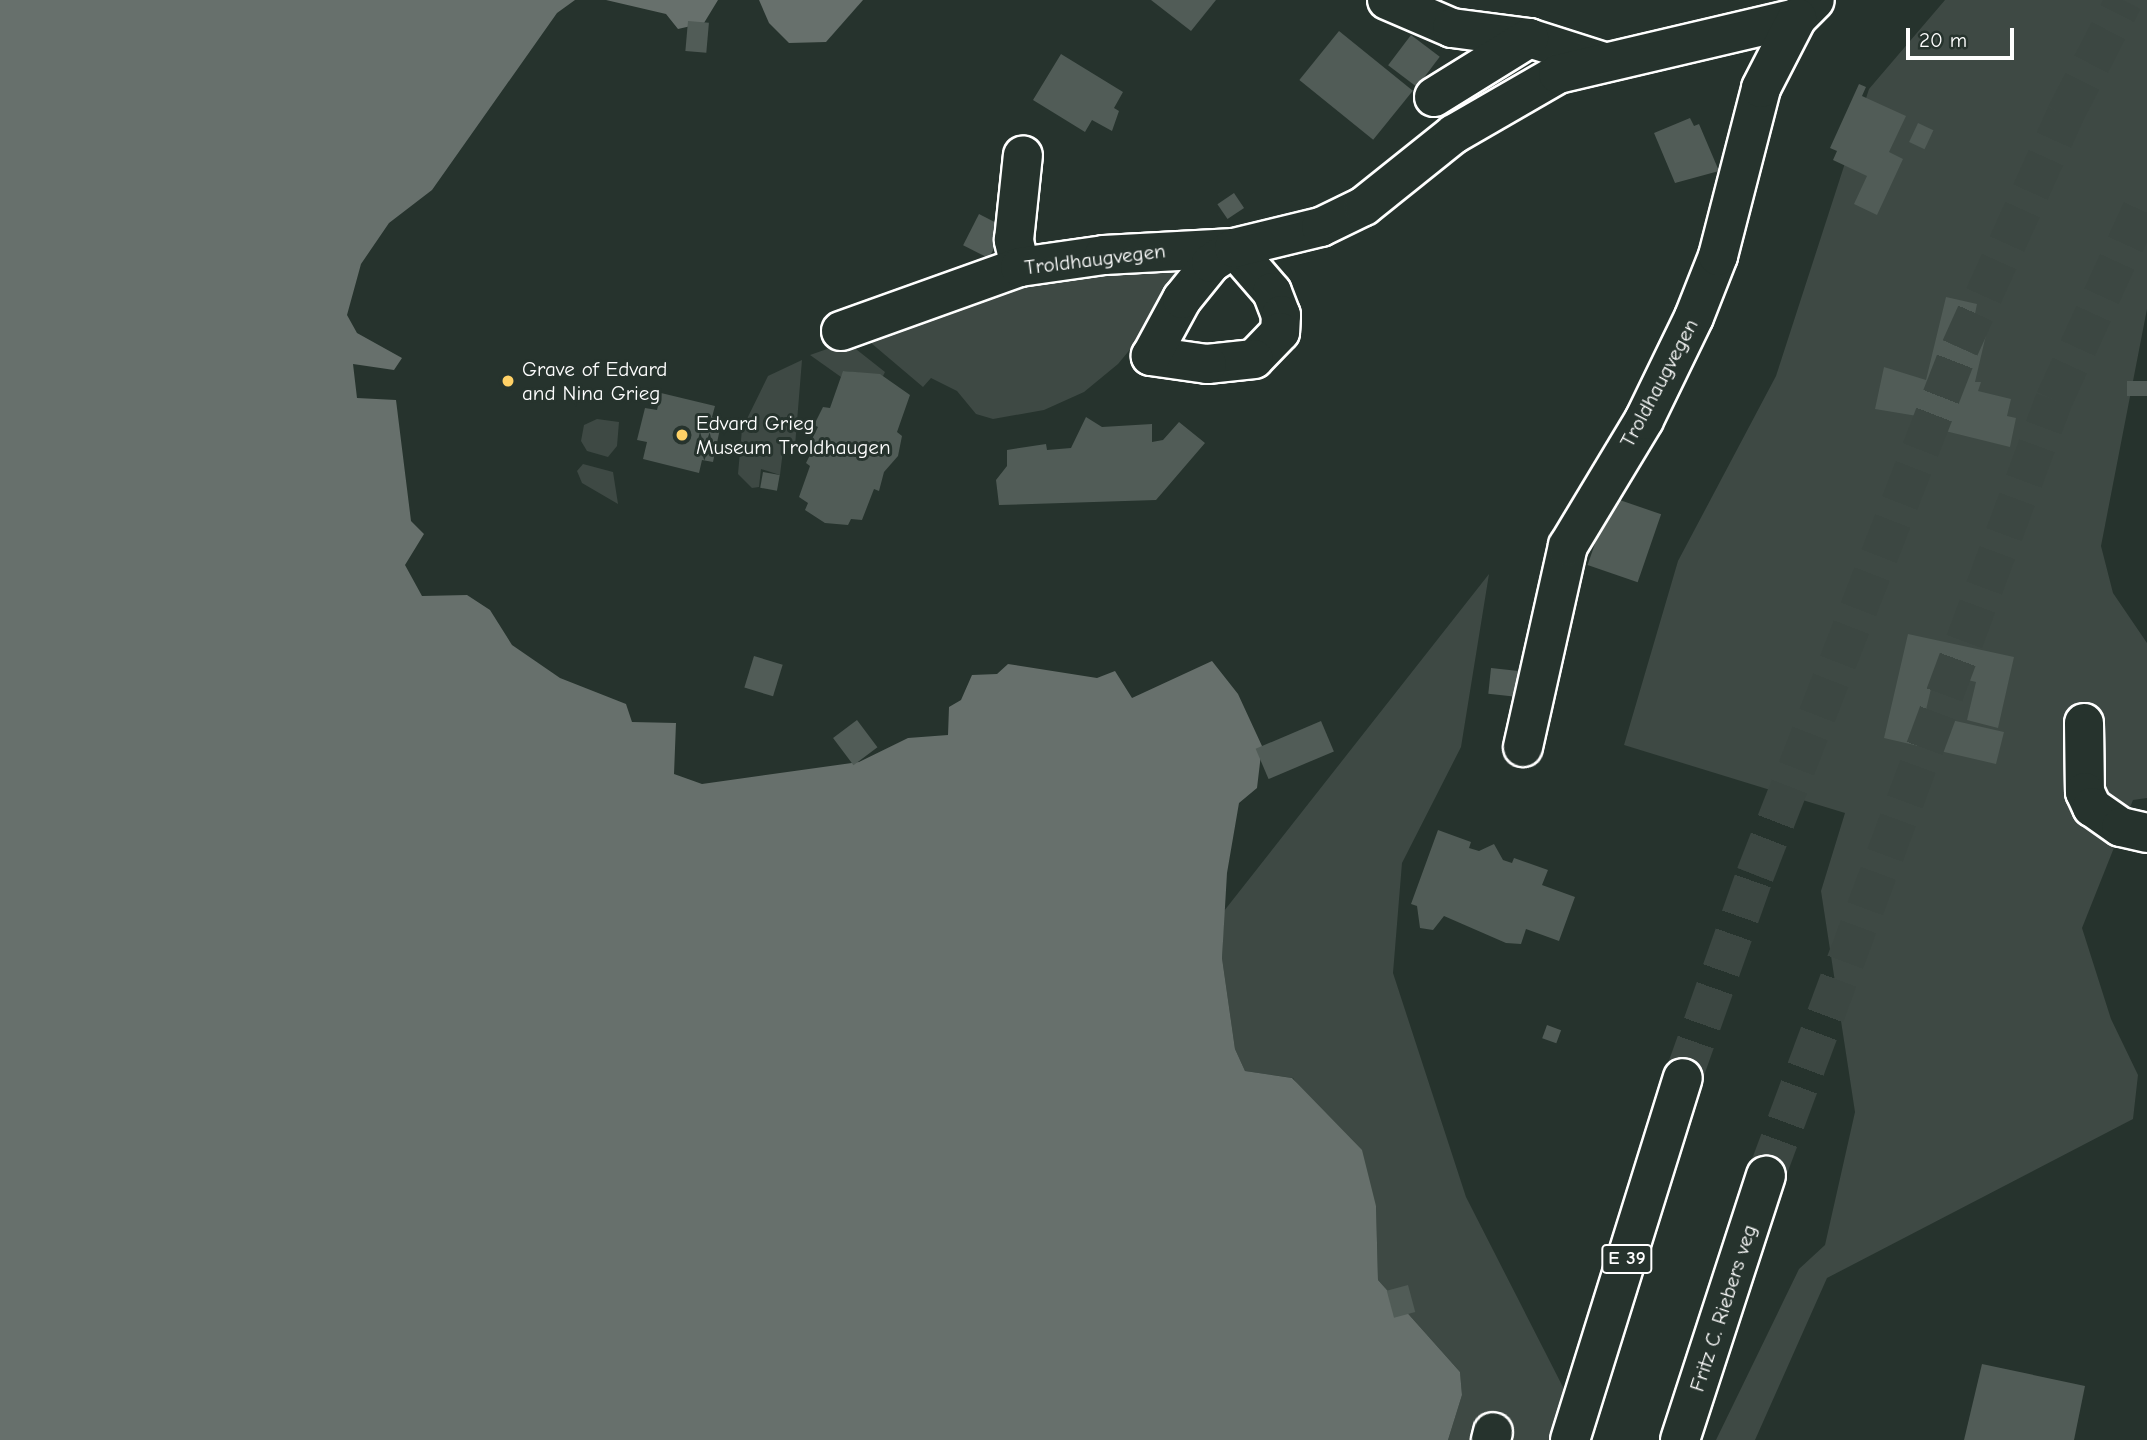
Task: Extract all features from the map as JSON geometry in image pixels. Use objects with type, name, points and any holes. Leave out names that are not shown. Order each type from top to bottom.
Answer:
[{"type":"main road","points":[[1387,0],[1452,28],[1529,37],[1604,62]]},
{"type":"main road","name":"Troldhaugvegen","points":[[841,331],[1020,267],[1104,255],[1234,248],[1321,227],[1364,206],[1454,134],[1516,94],[1558,74],[1781,10]]},
{"type":"main road","name":"Troldhaugvegen","points":[[1523,747],[1568,545],[1644,420],[1694,317],[1718,256],[1781,10]]},
{"type":"main road","points":[[1434,97],[1529,37]]},
{"type":"main road","points":[[1020,267],[1014,240],[1023,156]]},
{"type":"main road","name":"Troldhaugvegen","points":[[1234,248],[1272,292],[1281,315],[1280,332],[1270,347],[1233,364],[1151,356],[1182,299],[1211,263],[1234,248]]},
{"type":"main road","points":[[2084,723],[2085,792],[2092,807],[2121,827],[2147,833]]},
{"type":"main road","name":"E 39","points":[[1570,1440],[1683,1078]]},
{"type":"main road","name":"Fritz C. Riebers veg","points":[[1680,1440],[1766,1176]]},
{"type":"shaded area","points":[[0,0],[575,0],[557,13],[432,190],[389,223],[361,264],[347,315],[357,333],[402,358],[394,370],[353,364],[357,398],[396,400],[411,521],[424,534],[405,565],[422,596],[467,595],[490,610],[512,645],[560,678],[626,704],[632,722],[676,723],[674,774],[702,784],[859,762],[908,738],[948,735],[949,707],[961,700],[972,675],[997,674],[1008,664],[1097,678],[1115,671],[1132,698],[1212,661],[1238,694],[1262,746],[1257,788],[1239,803],[1227,873],[1222,958],[1235,1049],[1245,1071],[1292,1078],[1362,1150],[1376,1206],[1378,1280],[1460,1372],[1462,1395],[1448,1440],[0,1440]]},
{"type":"shaded area","points":[[606,0],[718,0],[704,23],[678,29],[666,14]]},
{"type":"shaded area","points":[[759,0],[863,0],[826,42],[789,43],[769,23]]},
{"type":"shaded area","points":[[1945,0],[2147,0],[2147,309],[2101,546],[2113,593],[2147,643],[2147,798],[2133,800],[2082,928],[2111,1019],[2138,1075],[2133,1119],[1827,1278],[1755,1440],[1716,1440],[1799,1269],[1825,1245],[1855,1112],[1821,891],[1845,813],[1624,745],[1678,561],[1776,376],[1869,89]]},
{"type":"shaded area","points":[[1184,269],[1171,300],[1118,364],[1084,392],[1044,410],[993,419],[976,414],[957,391],[931,378],[923,387],[864,337],[1047,273]]},
{"type":"shaded area","points":[[847,342],[885,372],[883,376],[844,371],[841,377],[810,355]]},
{"type":"shaded area","points":[[802,360],[795,446],[783,450],[780,475],[761,469],[759,487],[752,488],[738,474],[742,429],[768,376]]},
{"type":"shaded area","points":[[597,419],[619,422],[617,446],[608,457],[587,451],[581,441],[584,425]]},
{"type":"shaded area","points":[[583,464],[613,472],[618,504],[582,483],[577,471]]},
{"type":"shaded area","points":[[1489,574],[1461,747],[1402,863],[1393,973],[1466,1197],[1590,1440],[1448,1440],[1462,1395],[1460,1372],[1378,1280],[1376,1206],[1293,1078],[1245,1071],[1235,1049],[1222,958],[1224,911]]},
{"type":"building","points":[[1151,0],[1216,0],[1191,31]]},
{"type":"building","points":[[688,21],[709,23],[706,53],[685,51]]},
{"type":"building","points":[[1339,31],[1413,91],[1373,140],[1299,80]]},
{"type":"building","points":[[1411,35],[1440,57],[1417,87],[1388,65]]},
{"type":"building","points":[[1061,54],[1123,92],[1114,108],[1119,111],[1112,131],[1092,120],[1085,132],[1033,100]]},
{"type":"building","points":[[1859,84],[1866,87],[1862,96],[1906,116],[1889,152],[1903,159],[1877,215],[1854,204],[1867,176],[1833,160],[1837,151],[1830,148]]},
{"type":"building","points":[[1690,118],[1694,126],[1699,124],[1719,171],[1675,183],[1654,133]]},
{"type":"building","points":[[1918,123],[1933,130],[1925,149],[1909,142]]},
{"type":"building","points":[[1234,193],[1244,208],[1227,219],[1217,204]]},
{"type":"building","points":[[979,214],[1005,227],[989,258],[963,245]]},
{"type":"building","points":[[1946,297],[1977,304],[1974,319],[1989,322],[1975,382],[1981,382],[1978,391],[2011,399],[2007,416],[2016,418],[2010,447],[1933,428],[1935,419],[1875,409],[1884,367],[1926,380]]},
{"type":"building","points":[[843,371],[880,374],[910,395],[897,432],[902,436],[898,456],[884,472],[879,491],[874,489],[862,520],[851,519],[848,525],[825,523],[805,510],[808,503],[799,497],[810,466],[806,463],[814,447],[809,445],[818,427],[814,425],[823,407],[830,408]]},
{"type":"building","points":[[2127,381],[2147,381],[2147,396],[2127,396]]},
{"type":"building","points":[[661,393],[715,406],[712,417],[722,419],[713,462],[702,460],[699,473],[643,459],[647,442],[637,440],[645,408],[657,410]]},
{"type":"building","points":[[1086,417],[1102,427],[1152,424],[1152,442],[1163,440],[1179,422],[1205,443],[1156,500],[999,505],[996,480],[1007,466],[1007,450],[1046,444],[1047,450],[1071,448]]},
{"type":"building","points":[[763,472],[780,475],[777,491],[760,488]]},
{"type":"building","points":[[1611,497],[1661,514],[1638,582],[1588,565]]},
{"type":"building","points":[[1908,634],[2014,657],[1998,728],[1967,720],[1976,682],[1935,672],[1925,714],[2004,732],[1996,764],[1884,738]]},
{"type":"building","points":[[754,656],[783,665],[773,696],[744,688]]},
{"type":"building","points":[[1491,668],[1521,671],[1518,697],[1488,694]]},
{"type":"building","points":[[857,720],[877,747],[854,765],[833,738]]},
{"type":"building","points":[[1321,721],[1334,751],[1269,779],[1256,749]]},
{"type":"building","points":[[1438,830],[1471,842],[1469,848],[1479,851],[1494,844],[1503,860],[1512,863],[1514,858],[1548,870],[1542,885],[1575,897],[1559,941],[1526,929],[1521,944],[1506,943],[1444,916],[1433,930],[1420,928],[1417,906],[1411,904]]},
{"type":"building","points":[[1547,1025],[1561,1030],[1556,1043],[1542,1038]]},
{"type":"building","points":[[1408,1285],[1415,1312],[1394,1318],[1387,1291]]},
{"type":"building","points":[[1982,1364],[2085,1386],[2074,1440],[1964,1440]]},
{"type":"tunnel","points":[[1683,1078],[1755,875],[1960,348],[2065,115],[2124,0]]},
{"type":"tunnel","points":[[1766,1176],[2054,400],[2147,197]]},
{"type":"place","name":"Grave of Edvard and Nina Grieg","points":[[508,381]]},
{"type":"place","name":"Edvard Grieg Museum Troldhaugen","points":[[682,435]]}]
